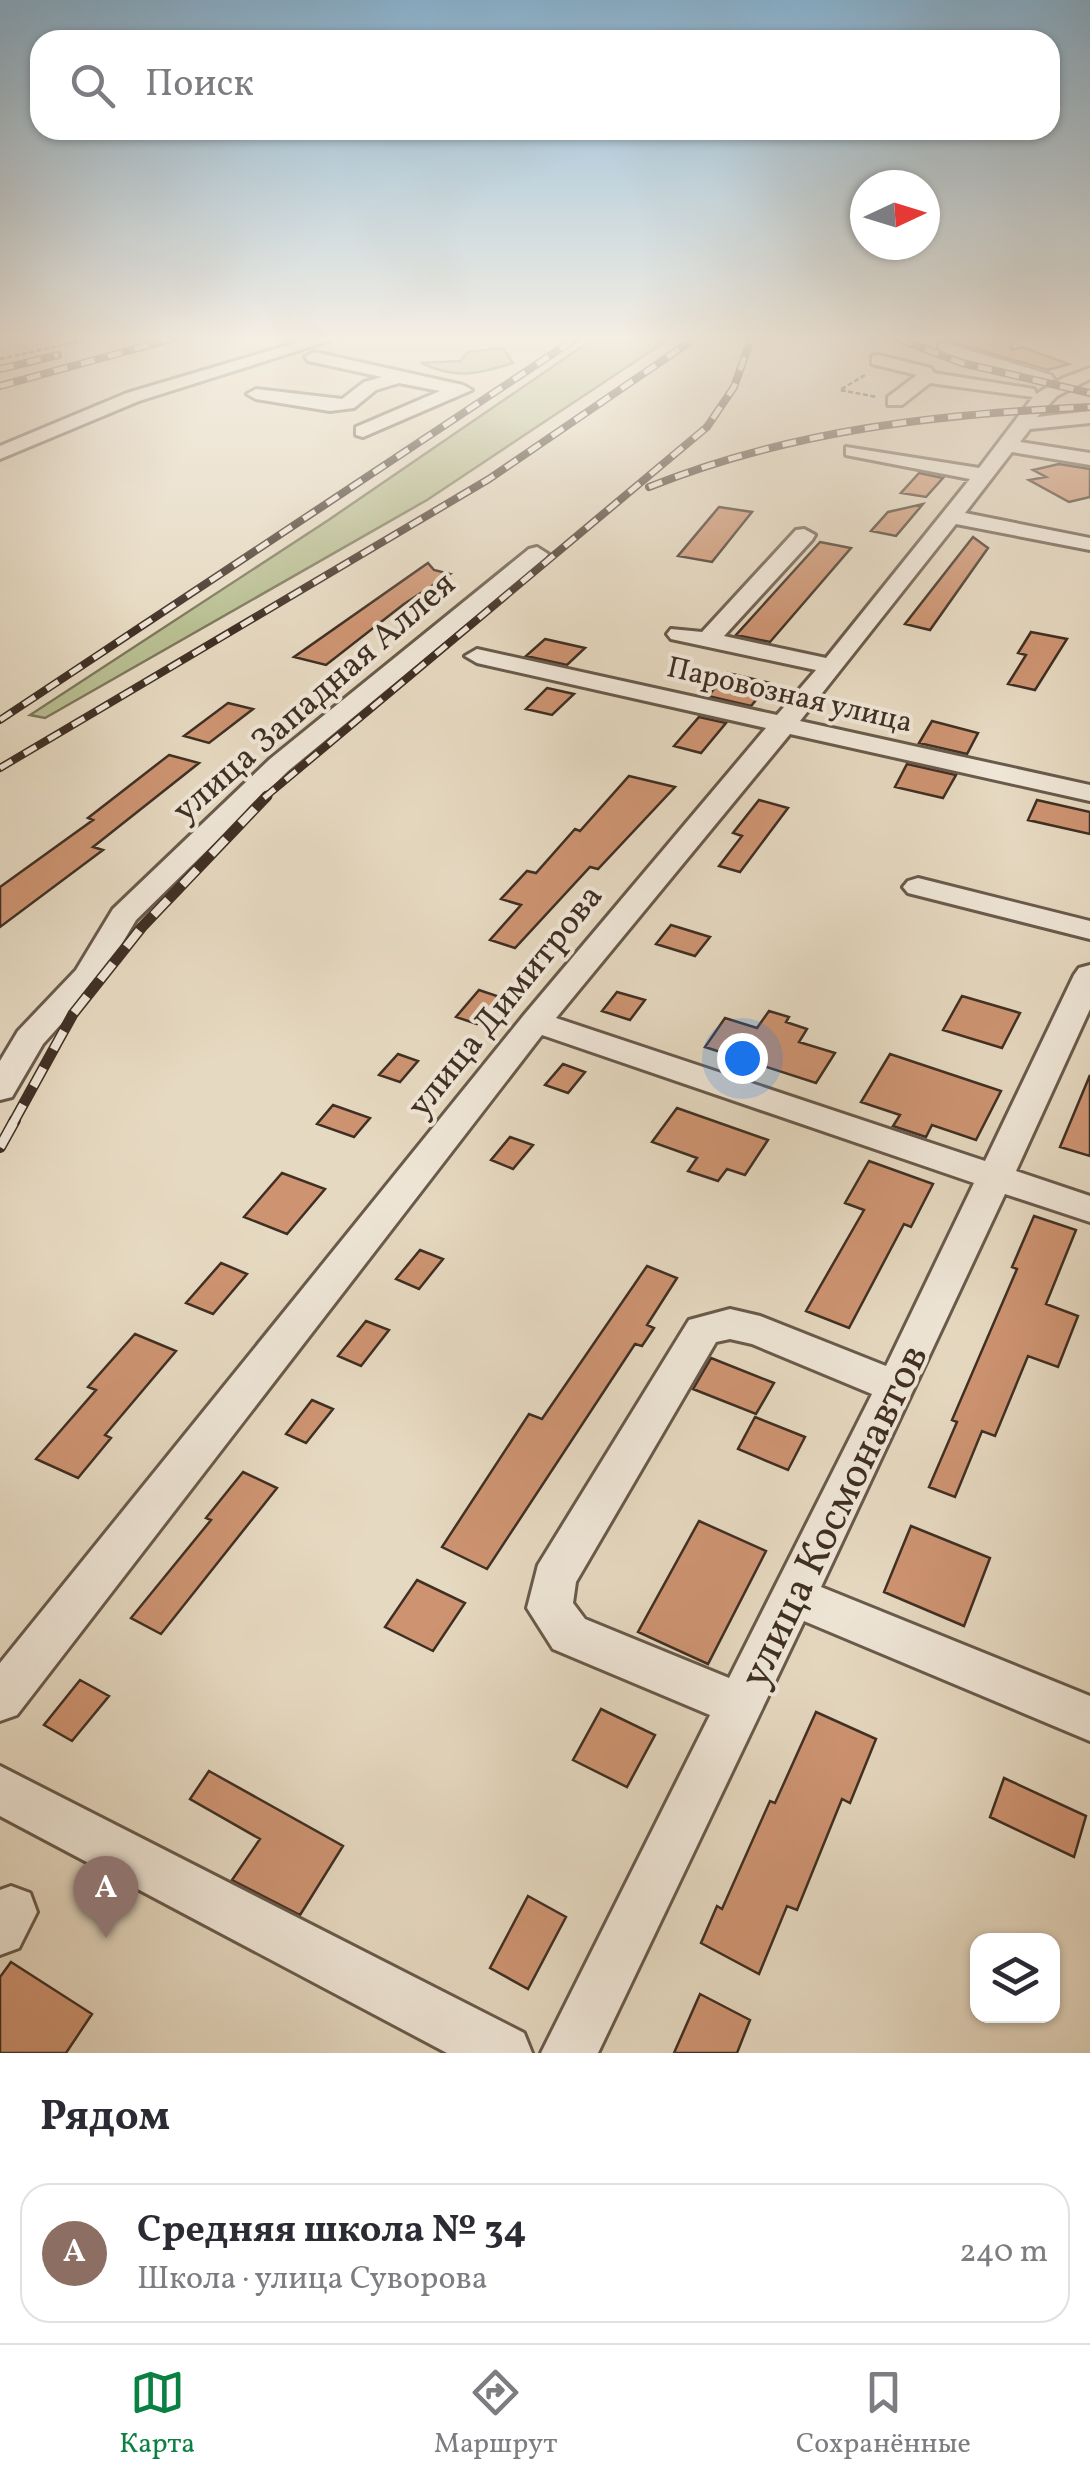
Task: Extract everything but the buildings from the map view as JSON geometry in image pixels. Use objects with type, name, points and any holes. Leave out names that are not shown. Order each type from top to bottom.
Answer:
[{"type":"street","points":[[0,454],[44,435]]},
{"type":"street","name":"улица Димитрова","points":[[0,1699],[535,1022],[832,666],[1015,435]]},
{"type":"street","points":[[1075,435],[1090,459]]},
{"type":"street","points":[[854,451],[982,475]]},
{"type":"street","points":[[951,516],[1090,544]]},
{"type":"street","points":[[708,640],[804,535]]},
{"type":"street","name":"улица Западная Аллея","points":[[0,1089],[30,1038],[88,975],[124,916],[279,765],[537,554]]},
{"type":"street","points":[[679,634],[832,666]]},
{"type":"street","name":"Паровозная улица","points":[[477,656],[1090,793]]},
{"type":"street","points":[[918,887],[1090,930]]},
{"type":"street","name":"улица Космонавтов","points":[[569,2053],[896,1386],[1090,975]]},
{"type":"street","points":[[535,1022],[1090,1208]]},
{"type":"street","points":[[738,1704],[569,1634],[550,1608],[554,1579],[703,1330],[730,1324],[760,1332],[896,1386]]},
{"type":"street","points":[[791,1594],[1090,1719]]},
{"type":"street","points":[[0,1790],[504,2053]]},
{"type":"green space","points":[[453,435],[525,435],[427,500],[45,718],[30,715]]},
{"type":"railway","points":[[0,720],[430,435]]},
{"type":"railway","points":[[0,768],[489,479],[554,435]]},
{"type":"railway","points":[[264,798],[698,435]]},
{"type":"railway","points":[[649,487],[757,451],[829,435]]},
{"type":"railway","points":[[13,1123],[73,1014],[142,927],[267,796]]},
{"type":"railway","points":[[0,1147],[15,1120]]},
{"type":"place","name":"Средняя школа № 34","points":[[106,1938]]}]
